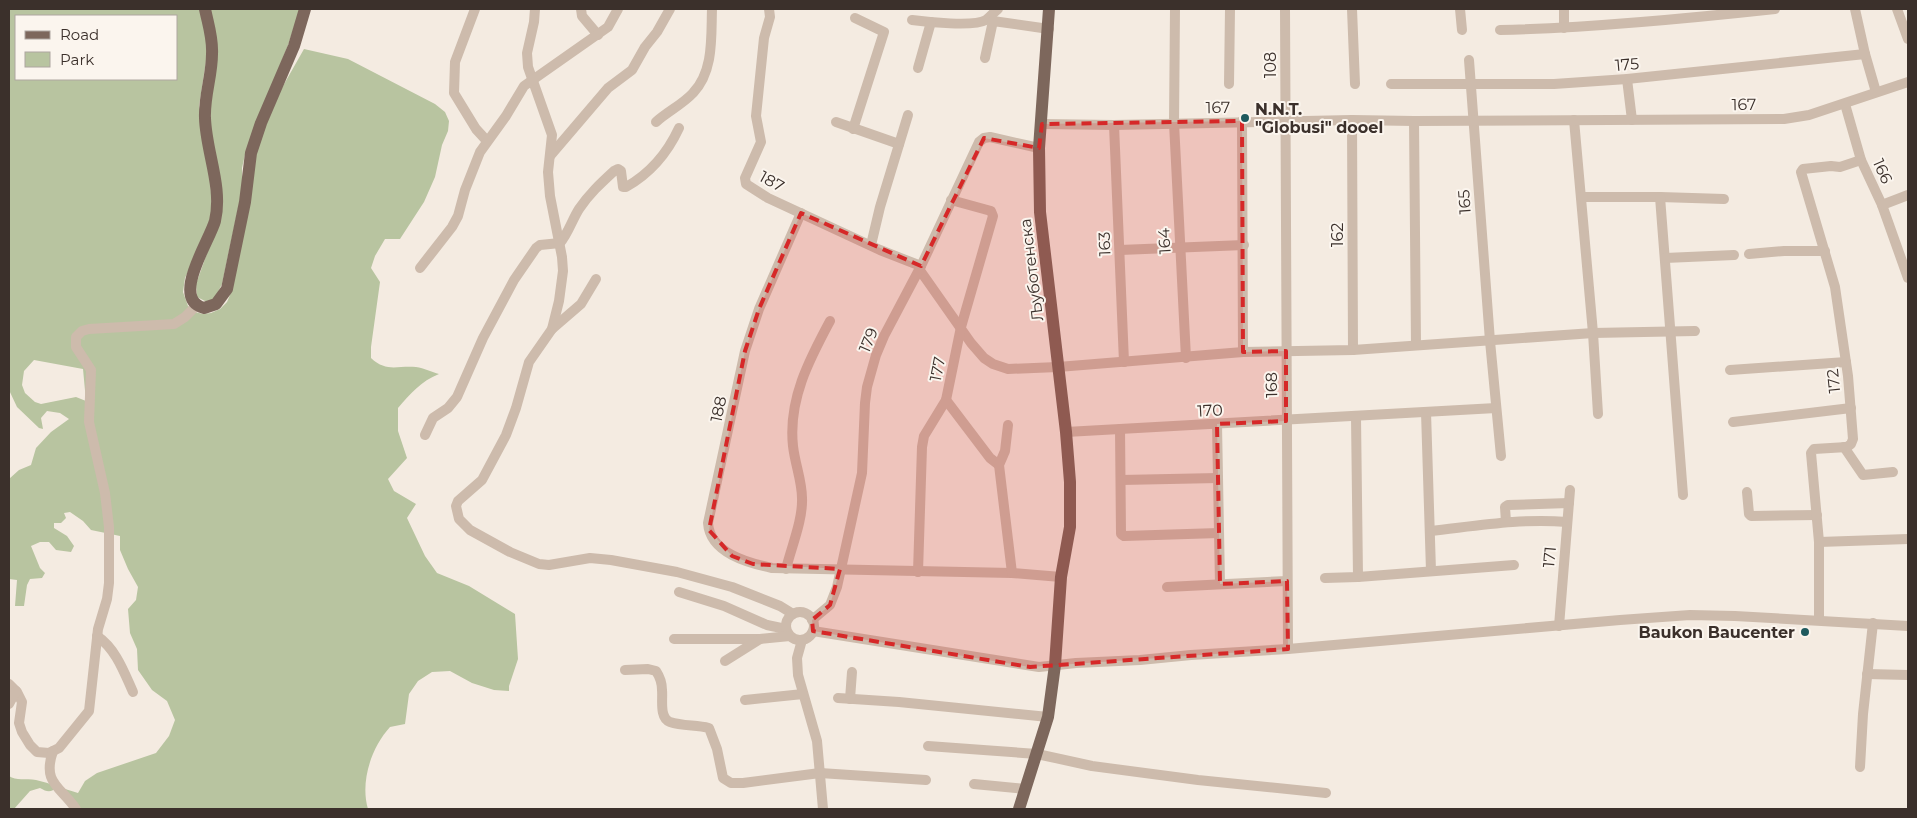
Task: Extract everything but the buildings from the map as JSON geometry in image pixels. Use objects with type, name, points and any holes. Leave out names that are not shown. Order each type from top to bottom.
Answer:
[{"type":"main road","points":[[205,9],[212,38],[212,56],[204,101],[205,119],[217,203],[213,226],[190,284],[189,294],[197,305],[204,308],[216,304],[226,289],[245,202],[251,153],[261,123],[294,46],[305,9]]},
{"type":"main road","name":"Љуботенска","points":[[1021,809],[1025,789],[1048,717],[1055,665],[1061,577],[1070,527],[1070,482],[1066,432],[1040,212],[1039,148],[1049,9]]},
{"type":"street","points":[[475,9],[456,62],[454,93],[476,128],[487,141]]},
{"type":"street","points":[[535,9],[527,53],[528,68],[552,134],[548,172],[550,196],[560,243],[562,271],[559,301],[552,329]]},
{"type":"street","points":[[581,9],[582,16],[598,35]]},
{"type":"street","points":[[420,268],[452,227],[458,216],[474,165],[487,141],[506,116],[524,86],[531,79],[542,74],[598,35],[613,21],[618,9]]},
{"type":"street","points":[[550,156],[608,88],[632,70],[670,9]]},
{"type":"street","points":[[656,122],[692,94],[703,79],[708,64],[712,9]]},
{"type":"street","name":"187","points":[[769,9],[770,17],[763,44],[756,116],[761,142],[745,181],[768,198],[920,268]]},
{"type":"street","points":[[912,20],[981,22],[998,9]]},
{"type":"street","name":"164","points":[[1175,9],[1174,123],[1186,358]]},
{"type":"street","points":[[1229,84],[1230,9]]},
{"type":"street","name":"108","points":[[1285,9],[1286,121]]},
{"type":"street","points":[[1352,9],[1355,84]]},
{"type":"street","points":[[1460,9],[1462,30]]},
{"type":"street","points":[[1564,9],[1564,28]]},
{"type":"street","points":[[1500,30],[1564,28],[1775,9]]},
{"type":"street","points":[[1855,9],[1876,92]]},
{"type":"street","points":[[1897,9],[1908,39]]},
{"type":"street","points":[[853,129],[884,32],[855,18]]},
{"type":"street","points":[[985,58],[993,21],[1049,29]]},
{"type":"street","points":[[918,68],[931,22]]},
{"type":"street","name":"175","points":[[1391,84],[1554,84],[1627,79],[1865,54]]},
{"type":"street","name":"165","points":[[1469,60],[1490,341],[1501,456]]},
{"type":"street","points":[[1627,79],[1632,120]]},
{"type":"street","name":"167","points":[[1042,124],[1114,125],[1242,121],[1784,118],[1809,114],[1845,104],[1908,82]]},
{"type":"street","name":"166","points":[[1845,104],[1861,160],[1882,205],[1908,278]]},
{"type":"street","points":[[872,246],[880,206],[908,115]]},
{"type":"street","name":"162","points":[[1352,120],[1352,350]]},
{"type":"street","points":[[1574,120],[1582,197],[1598,414]]},
{"type":"street","points":[[1242,121],[1243,352]]},
{"type":"street","name":"168","points":[[1286,121],[1288,649]]},
{"type":"street","points":[[1414,121],[1416,345]]},
{"type":"street","points":[[836,122],[899,144]]},
{"type":"street","name":"163","points":[[1114,125],[1124,362]]},
{"type":"street","points":[[425,435],[433,418],[448,408],[457,397],[483,338],[514,280],[536,248],[540,245],[560,243],[588,196],[614,171],[618,169],[621,171],[622,187],[626,187],[651,169],[670,148],[679,128]]},
{"type":"street","name":"179","points":[[812,620],[830,604],[837,587],[862,474],[867,387],[876,355],[884,336],[920,268],[979,142],[990,136],[1039,148]]},
{"type":"street","name":"172","points":[[1844,447],[1851,444],[1853,439],[1846,362],[1835,287],[1801,172],[1803,169],[1840,167],[1861,160]]},
{"type":"street","points":[[1882,205],[1908,195]]},
{"type":"street","points":[[1582,197],[1724,199]]},
{"type":"street","points":[[1660,197],[1684,495]]},
{"type":"street","name":"177","points":[[918,572],[922,447],[924,436],[946,400],[961,328],[993,216],[991,211],[951,200]]},
{"type":"street","name":"188","points":[[801,213],[759,310],[745,351],[708,523],[711,536],[732,556],[753,564],[786,569],[1012,574],[1061,577]]},
{"type":"street","points":[[1120,250],[1244,244]]},
{"type":"street","points":[[1749,254],[1824,251]]},
{"type":"street","points":[[1665,258],[1734,255]]},
{"type":"street","points":[[920,268],[984,358],[992,364],[1008,368],[1058,368],[1243,352],[1352,350],[1593,333],[1695,331]]},
{"type":"street","points":[[596,279],[581,304],[552,329],[531,356],[511,423],[487,472],[476,486],[458,501],[456,506],[459,519],[470,530],[510,552],[540,564],[548,565],[590,558],[611,560],[677,572],[732,587],[780,606],[793,614],[804,613],[812,620],[813,631],[809,637],[802,640],[793,639],[788,632],[787,621],[793,614]]},
{"type":"street","points":[[13,687],[22,702],[19,719],[20,727],[30,745],[40,753],[59,748],[89,711],[97,636],[107,599],[109,583],[108,516],[105,493],[89,422],[91,370],[76,347],[76,339],[80,333],[89,329],[174,324],[185,318],[197,305]]},
{"type":"street","points":[[786,569],[800,515],[802,499],[793,450],[794,409],[802,376],[830,320]]},
{"type":"street","points":[[1730,370],[1846,362]]},
{"type":"street","points":[[946,400],[990,458],[999,465]]},
{"type":"street","name":"170","points":[[1066,432],[1496,408]]},
{"type":"street","points":[[1733,422],[1851,408]]},
{"type":"street","points":[[1426,412],[1431,572]]},
{"type":"street","points":[[1356,417],[1358,576]]},
{"type":"street","points":[[1217,424],[1220,584]]},
{"type":"street","points":[[1008,425],[1006,451],[999,465],[1012,574]]},
{"type":"street","points":[[1120,429],[1120,530],[1124,536],[1218,533]]},
{"type":"street","points":[[1819,620],[1819,542],[1812,452],[1814,449],[1844,447],[1863,474],[1893,472]]},
{"type":"street","points":[[1121,480],[1218,478]]},
{"type":"street","name":"171","points":[[1559,626],[1570,490]]},
{"type":"street","points":[[1747,492],[1749,514],[1752,516],[1817,515]]},
{"type":"street","points":[[1506,522],[1505,510],[1508,505],[1569,503]]},
{"type":"street","points":[[1430,531],[1506,522],[1544,520],[1567,522]]},
{"type":"street","points":[[1819,542],[1908,539]]},
{"type":"street","points":[[1325,578],[1514,565]]},
{"type":"street","points":[[1167,587],[1287,581]]},
{"type":"street","points":[[679,592],[724,606],[788,632]]},
{"type":"street","points":[[813,631],[1030,667],[1288,649],[1690,616],[1736,616],[1908,626]]},
{"type":"street","points":[[1860,767],[1863,714],[1873,623]]},
{"type":"street","points":[[674,639],[760,639],[788,632]]},
{"type":"street","points":[[97,636],[107,643],[115,654],[133,692]]},
{"type":"street","points":[[725,661],[760,639]]},
{"type":"street","points":[[802,640],[797,658],[798,675],[817,741],[823,809]]},
{"type":"street","points":[[625,670],[648,669],[656,671],[660,678],[662,689],[664,718],[671,722],[708,728],[718,748],[723,778],[731,783],[820,773],[926,780]]},
{"type":"street","points":[[850,699],[852,672]]},
{"type":"street","points":[[1867,674],[1908,675]]},
{"type":"street","points":[[9,704],[13,687]]},
{"type":"street","points":[[744,700],[803,694]]},
{"type":"street","points":[[838,698],[899,702],[1048,717]]},
{"type":"street","points":[[928,746],[1037,754],[1092,766],[1188,779],[1326,793]]},
{"type":"street","points":[[53,751],[49,766],[51,779],[76,809]]},
{"type":"street","points":[[974,784],[1025,789]]},
{"type":"highlighted area","points":[[1242,121],[1243,352],[1286,351],[1286,421],[1217,424],[1220,584],[1287,581],[1288,649],[1030,667],[813,631],[812,620],[830,605],[840,569],[753,564],[732,556],[709,530],[745,351],[759,309],[801,213],[921,266],[984,138],[1039,148],[1042,124]]},
{"type":"green space","points":[[9,9],[200,9],[208,48],[199,106],[210,176],[212,210],[207,231],[185,278],[183,292],[188,306],[195,312],[203,314],[220,309],[227,302],[230,295],[249,209],[253,154],[279,93],[304,49],[348,59],[435,104],[445,112],[449,121],[435,177],[424,202],[400,239],[385,239],[375,256],[371,268],[380,282],[371,358],[377,363],[388,367],[416,367],[439,374],[421,384],[398,408],[398,431],[407,458],[388,479],[394,491],[416,504],[407,518],[425,556],[437,573],[469,586],[515,614],[518,659],[509,691],[494,690],[472,683],[450,671],[432,672],[418,681],[409,694],[405,724],[390,727],[383,735],[373,755],[366,777],[365,788],[368,809],[76,809],[57,787],[51,791],[40,788],[30,791],[14,809],[9,809],[9,776],[41,781],[78,793],[85,781],[97,773],[156,753],[169,736],[175,720],[167,701],[152,690],[138,670],[137,649],[130,633],[128,609],[136,600],[138,587],[120,550],[120,536],[91,530],[83,521],[70,512],[64,513],[66,518],[61,523],[54,523],[54,528],[67,536],[74,546],[71,552],[56,550],[49,542],[40,542],[31,546],[40,568],[45,573],[42,578],[30,579],[27,585],[24,606],[15,606],[17,580],[9,579],[9,479],[19,470],[31,465],[36,448],[51,432],[69,419],[60,413],[47,411],[41,418],[43,429],[39,428],[17,407],[9,390]],"holes":[[[34,360],[83,369],[86,401],[76,397],[41,404],[35,402],[25,393],[22,385],[24,371]]]},
{"type":"green space","points":[[210,9],[300,9],[288,45],[246,150],[242,168],[242,190],[222,284],[215,298],[207,302],[197,297],[196,284],[214,234]]},
{"type":"place","name":"N.N.T. \"Globusi\" dooel","points":[[1245,118]]},
{"type":"place","name":"Baukon Baucenter","points":[[1805,632]]}]
